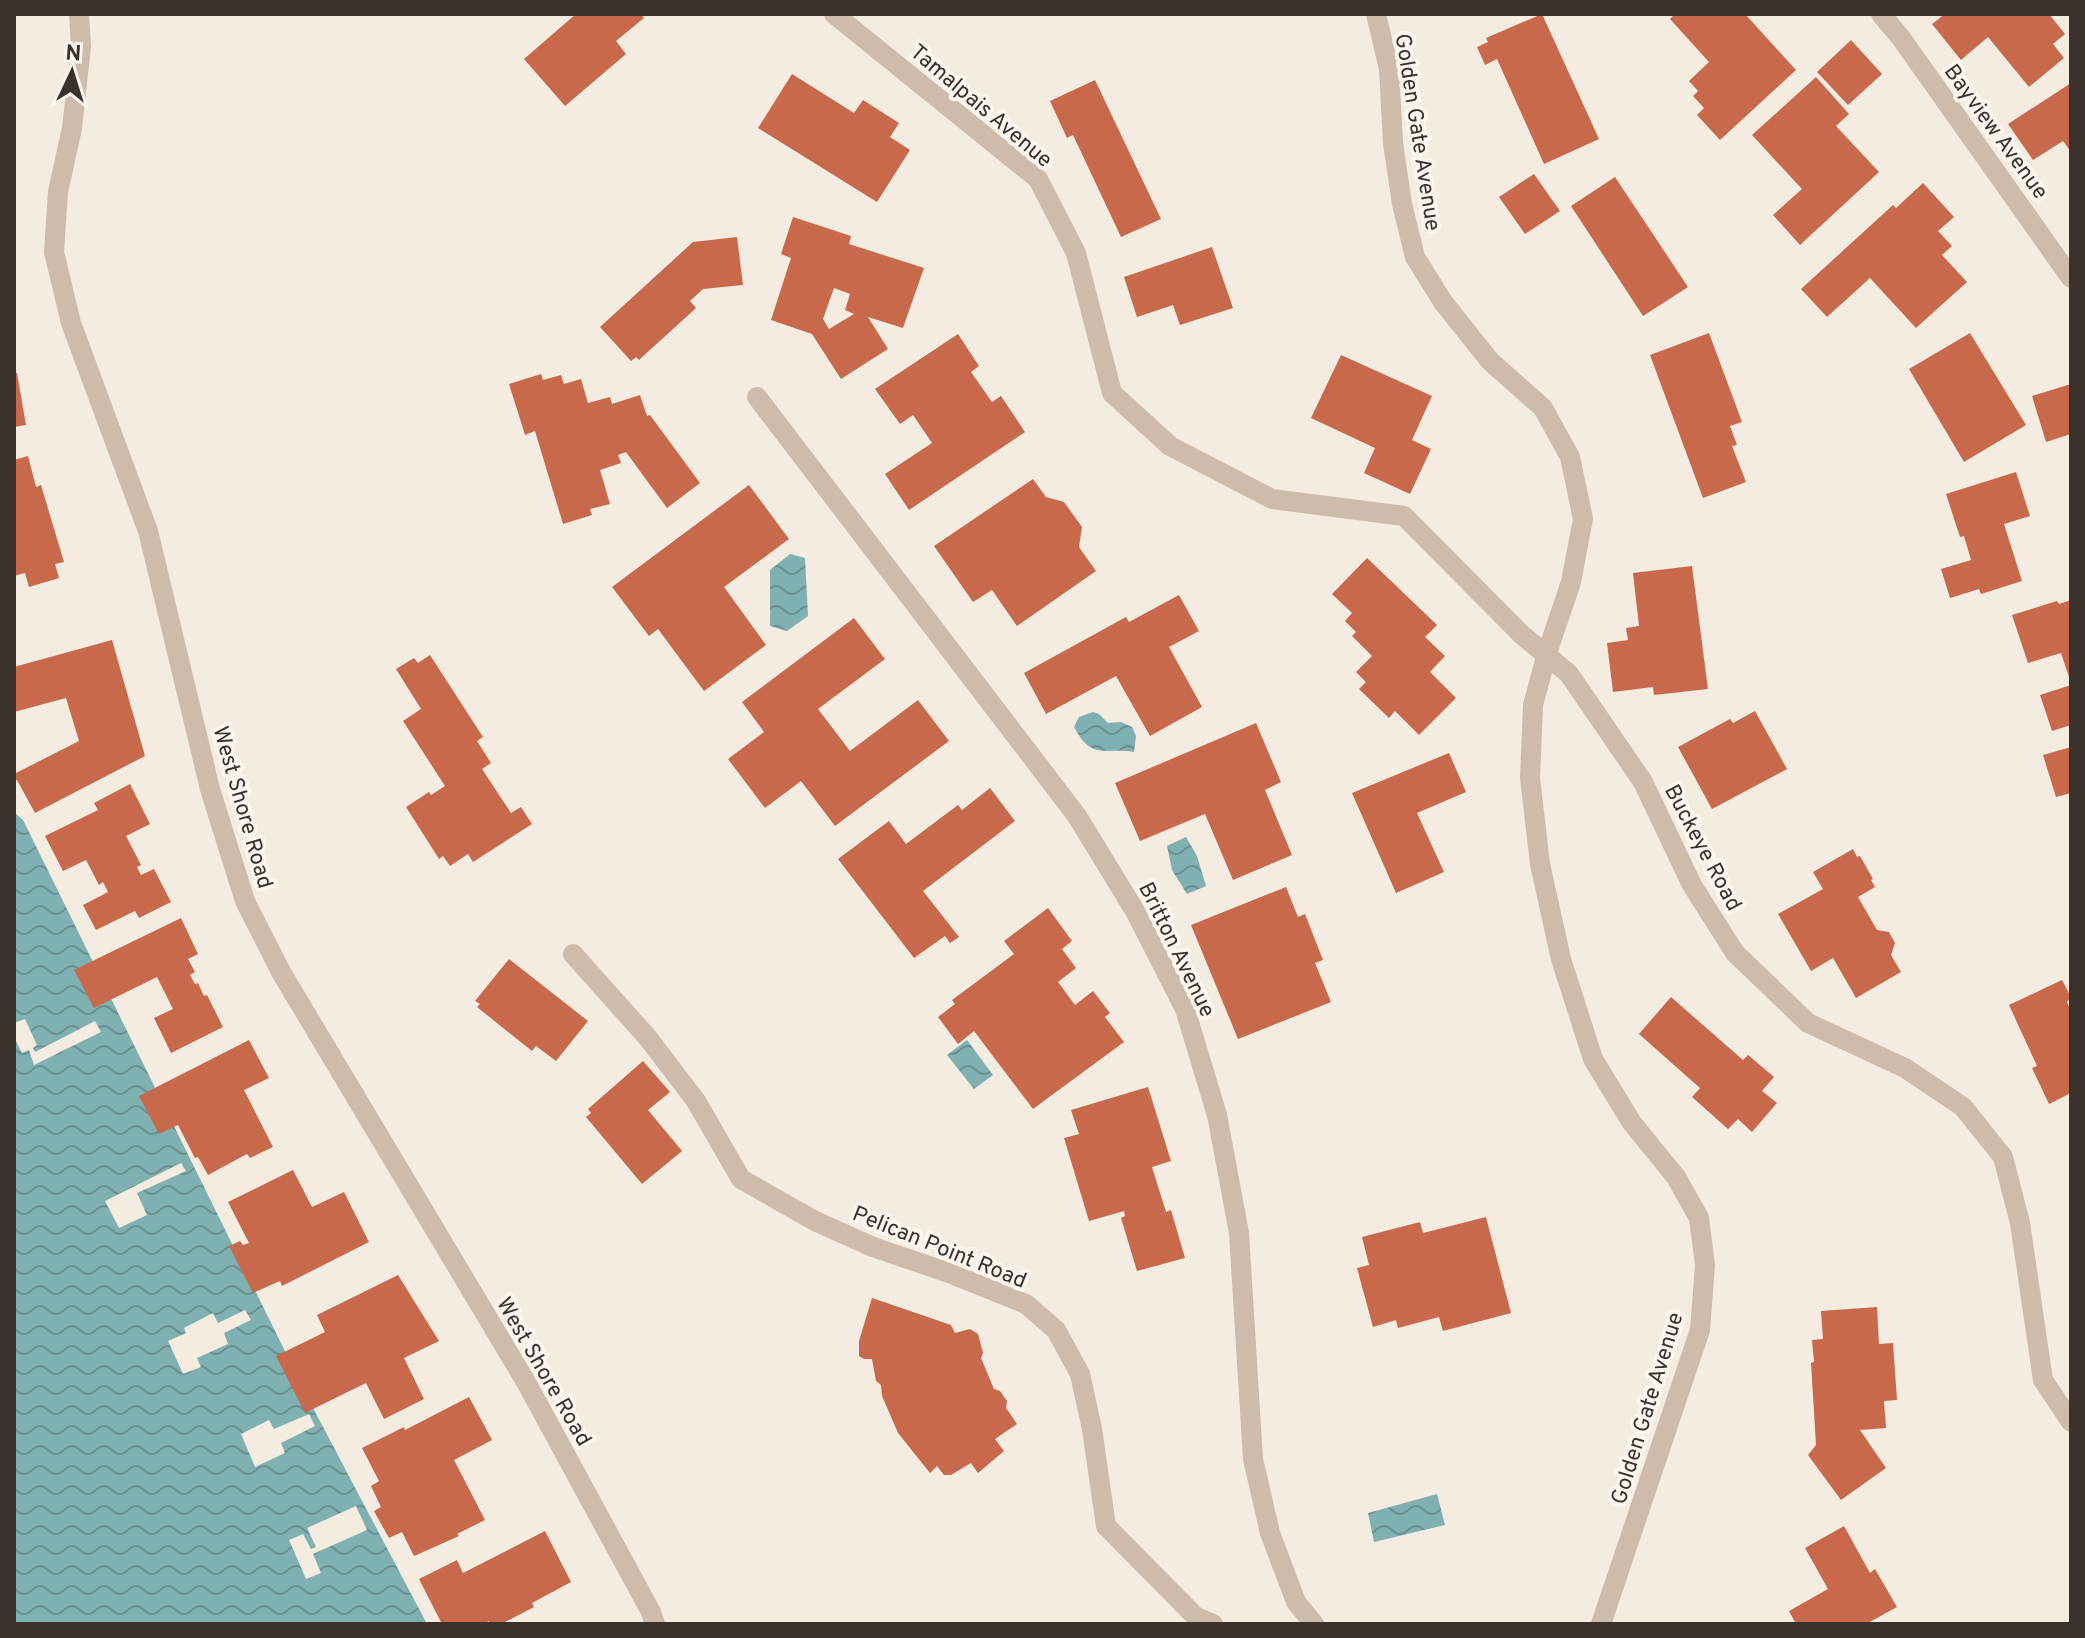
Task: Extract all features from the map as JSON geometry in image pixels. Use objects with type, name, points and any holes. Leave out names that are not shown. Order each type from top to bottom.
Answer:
[{"type":"street","name":"West Shore Road","points":[[79,14],[81,47],[72,128],[58,192],[54,252],[71,323],[148,531],[210,789],[245,901],[281,972],[526,1382],[655,1624]]},
{"type":"street","name":"Tamalpais Avenue","points":[[834,14],[1038,179],[1076,253],[1112,393],[1170,446],[1272,499],[1404,516],[1521,634],[1547,653]]},
{"type":"street","name":"Golden Gate Avenue","points":[[1376,14],[1389,69],[1393,143],[1402,204],[1415,257],[1443,302],[1490,361],[1543,408],[1570,457],[1583,519],[1571,582],[1533,705],[1530,778],[1540,864],[1561,959],[1593,1059],[1632,1123],[1676,1177],[1699,1218],[1705,1265],[1700,1330],[1601,1624]]},
{"type":"street","name":"Bayview Avenue","points":[[1881,14],[1929,76],[2071,278]]},
{"type":"street","name":"Britton Avenue","points":[[757,397],[1077,816],[1135,911],[1185,1009],[1217,1115],[1239,1233],[1253,1459],[1270,1533],[1296,1602],[1314,1624]]},
{"type":"street","name":"Buckeye Road","points":[[1547,653],[1569,674],[1643,782],[1692,885],[1735,953],[1808,1023],[1905,1068],[1963,1107],[2003,1157],[2020,1223],[2043,1380],[2071,1422]]},
{"type":"street","name":"Pelican Point Road","points":[[573,954],[648,1038],[696,1101],[741,1179],[815,1221],[873,1247],[1026,1304],[1056,1330],[1080,1374],[1092,1429],[1106,1526],[1196,1617],[1213,1624]]},
{"type":"water","points":[[790,554],[805,558],[808,616],[787,631],[770,626],[770,570]]},
{"type":"water","points":[[1093,712],[1108,723],[1121,722],[1132,727],[1136,736],[1134,752],[1093,749],[1087,745],[1074,727],[1079,717]]},
{"type":"water","points":[[14,812],[23,820],[313,1408],[427,1624],[14,1624]]},
{"type":"water","points":[[1186,837],[1197,856],[1206,886],[1187,894],[1172,870],[1167,846]]},
{"type":"water","points":[[967,1040],[993,1075],[974,1089],[947,1055]]},
{"type":"water","points":[[1437,1494],[1445,1525],[1374,1542],[1368,1513]]},
{"type":"pier","points":[[25,1019],[37,1045],[33,1048],[35,1052],[95,1021],[101,1032],[34,1065],[29,1050],[22,1053],[14,1037],[14,1023]]},
{"type":"pier","points":[[181,1163],[186,1171],[137,1193],[147,1215],[119,1228],[105,1201]]},
{"type":"pier","points":[[245,1310],[251,1320],[224,1333],[228,1344],[197,1358],[201,1367],[183,1374],[168,1341],[186,1333],[184,1328],[213,1313],[218,1323]]},
{"type":"pier","points":[[309,1414],[315,1426],[281,1443],[285,1453],[255,1467],[241,1434],[269,1420],[274,1429]]},
{"type":"pier","points":[[356,1506],[367,1530],[313,1554],[321,1573],[306,1579],[289,1540],[303,1534],[311,1549],[316,1547],[307,1528]]},
{"type":"building","points":[[576,14],[640,14],[644,18],[616,41],[626,54],[565,106],[524,59]]},
{"type":"building","points":[[1542,14],[1599,139],[1544,164],[1497,59],[1485,65],[1477,47],[1488,42],[1486,38]]},
{"type":"building","points":[[1675,14],[1745,14],[1796,70],[1720,140],[1697,115],[1704,108],[1693,96],[1698,91],[1689,81],[1709,62],[1670,19]]},
{"type":"building","points":[[1945,14],[2049,14],[2065,34],[2053,44],[2064,58],[2029,87],[1988,37],[1961,60],[1932,24]]},
{"type":"building","points":[[1851,40],[1882,74],[1848,105],[1817,72]]},
{"type":"building","points":[[792,74],[854,113],[863,100],[899,123],[890,137],[910,150],[877,202],[758,128]]},
{"type":"building","points":[[1816,77],[1849,114],[1836,126],[1879,172],[1800,245],[1773,215],[1802,189],[1752,135]]},
{"type":"building","points":[[1095,80],[1161,219],[1121,237],[1073,135],[1067,138],[1050,101]]},
{"type":"building","points":[[2071,83],[2071,152],[2063,141],[2033,160],[2008,124]]},
{"type":"building","points":[[1534,174],[1560,211],[1525,234],[1499,197]]},
{"type":"building","points":[[1615,177],[1688,287],[1643,316],[1571,206]]},
{"type":"building","points":[[1923,183],[1954,217],[1938,231],[1952,246],[1942,255],[1967,282],[1916,328],[1870,278],[1827,317],[1801,289],[1893,205],[1896,208]]},
{"type":"building","points":[[793,217],[851,236],[849,244],[924,268],[903,328],[868,317],[888,349],[841,379],[812,334],[771,320],[791,258],[781,254]],"holes":[[[834,288],[850,294],[845,310],[854,314],[829,329],[823,319]]]},
{"type":"building","points":[[737,237],[743,285],[703,289],[690,301],[696,308],[639,360],[636,357],[631,361],[600,327],[693,242]]},
{"type":"building","points":[[1212,247],[1233,308],[1180,325],[1173,305],[1137,317],[1124,277]]},
{"type":"building","points":[[1709,333],[1742,422],[1730,426],[1737,445],[1732,446],[1746,482],[1703,498],[1650,355]]},
{"type":"building","points":[[1970,333],[2026,425],[1964,462],[1909,369]]},
{"type":"building","points":[[958,334],[979,366],[971,372],[992,402],[1001,396],[1025,432],[909,510],[885,474],[932,443],[913,415],[900,424],[875,389]]},
{"type":"building","points":[[1341,355],[1432,396],[1412,440],[1431,449],[1410,494],[1364,473],[1375,448],[1311,418]]},
{"type":"building","points":[[14,373],[17,373],[26,425],[14,427]]},
{"type":"building","points":[[541,374],[543,380],[561,375],[564,384],[581,379],[588,403],[610,397],[612,404],[640,395],[647,416],[650,415],[700,483],[667,508],[626,452],[618,455],[621,463],[600,470],[610,504],[590,509],[592,515],[563,524],[535,431],[525,435],[509,384]]},
{"type":"building","points":[[2071,384],[2071,434],[2046,442],[2032,396]]},
{"type":"building","points":[[28,456],[36,487],[41,485],[64,562],[55,564],[59,578],[29,587],[25,573],[14,576],[14,460]]},
{"type":"building","points":[[2016,472],[2030,516],[2004,524],[2022,581],[1981,594],[1979,589],[1950,598],[1941,569],[1971,560],[1946,494]]},
{"type":"building","points":[[1033,479],[1046,497],[1064,502],[1082,527],[1079,547],[1096,571],[1017,626],[992,590],[973,602],[934,546]]},
{"type":"building","points":[[749,485],[789,539],[724,587],[766,645],[704,691],[658,629],[649,636],[612,587]]},
{"type":"building","points":[[1367,558],[1437,625],[1425,637],[1445,656],[1430,672],[1456,698],[1419,735],[1395,711],[1389,718],[1359,689],[1366,682],[1356,672],[1372,656],[1352,636],[1356,632],[1345,621],[1352,613],[1332,594]]},
{"type":"building","points":[[1692,566],[1708,689],[1654,695],[1653,687],[1613,692],[1607,643],[1628,640],[1626,628],[1639,626],[1633,573]]},
{"type":"building","points":[[1179,595],[1199,631],[1169,647],[1202,707],[1150,736],[1116,676],[1046,714],[1024,673],[1126,617],[1129,622]]},
{"type":"building","points":[[2071,600],[2070,680],[2061,653],[2028,663],[2012,615],[2057,601],[2059,604]]},
{"type":"building","points":[[854,618],[885,659],[818,709],[850,751],[918,700],[949,741],[835,826],[801,781],[765,808],[728,759],[764,732],[742,702]]},
{"type":"building","points":[[112,640],[145,756],[35,813],[17,780],[14,781],[14,774],[79,741],[66,698],[14,712],[14,667]]},
{"type":"building","points":[[430,655],[483,737],[477,741],[491,763],[482,769],[511,813],[521,807],[532,824],[473,862],[468,854],[450,866],[443,856],[439,859],[406,807],[445,786],[403,721],[421,709],[396,669],[414,658],[418,663]]},
{"type":"building","points":[[2071,685],[2071,725],[2052,731],[2040,695]]},
{"type":"building","points":[[1755,711],[1787,769],[1712,809],[1678,747],[1730,719],[1733,723]]},
{"type":"building","points":[[1256,723],[1281,782],[1265,790],[1292,855],[1233,880],[1205,814],[1140,841],[1115,783]]},
{"type":"building","points":[[2071,747],[2071,793],[2056,797],[2043,755]]},
{"type":"building","points":[[1449,753],[1466,792],[1417,813],[1444,872],[1396,893],[1352,793]]},
{"type":"building","points":[[130,784],[150,824],[126,836],[141,865],[137,867],[141,875],[154,869],[171,902],[139,918],[135,911],[96,930],[83,905],[108,892],[103,882],[99,885],[86,860],[63,871],[45,836],[98,810],[94,803]]},
{"type":"building","points":[[990,788],[1015,821],[923,891],[959,937],[950,943],[945,936],[914,958],[838,859],[889,821],[906,844],[958,805],[962,810]]},
{"type":"building","points":[[1853,849],[1857,857],[1860,856],[1875,887],[1858,897],[1877,930],[1889,932],[1895,943],[1891,955],[1901,972],[1856,998],[1833,958],[1811,971],[1778,914],[1823,889],[1813,872]]},
{"type":"building","points":[[1286,887],[1298,917],[1305,914],[1323,960],[1315,963],[1331,1002],[1238,1039],[1191,925]]},
{"type":"building","points":[[1048,908],[1072,941],[1062,949],[1076,968],[1058,982],[1075,1005],[1093,991],[1110,1013],[1105,1017],[1124,1042],[1033,1109],[974,1031],[958,1044],[938,1017],[955,1004],[952,1000],[1014,954],[1004,941]]},
{"type":"building","points":[[181,918],[198,954],[188,959],[195,972],[190,975],[204,996],[207,995],[223,1027],[171,1053],[154,1018],[173,1009],[157,977],[94,1008],[74,970]]},
{"type":"building","points":[[509,959],[588,1021],[556,1061],[536,1046],[532,1051],[477,1007],[480,1004],[475,1001]]},
{"type":"building","points":[[2062,980],[2071,997],[2067,1002],[2071,1011],[2071,1093],[2049,1104],[2032,1068],[2037,1066],[2009,1005]]},
{"type":"building","points":[[1671,997],[1743,1060],[1748,1055],[1774,1077],[1762,1091],[1777,1103],[1752,1132],[1738,1119],[1728,1129],[1692,1097],[1700,1088],[1639,1034]]},
{"type":"building","points":[[249,1040],[269,1078],[244,1090],[273,1147],[250,1158],[247,1154],[208,1175],[198,1157],[195,1158],[178,1125],[159,1134],[139,1096]]},
{"type":"building","points":[[643,1061],[670,1092],[648,1110],[682,1151],[642,1184],[586,1117],[591,1113],[588,1109]]},
{"type":"building","points":[[1148,1087],[1171,1161],[1152,1167],[1166,1212],[1171,1210],[1185,1258],[1137,1271],[1121,1218],[1125,1216],[1124,1211],[1089,1221],[1064,1138],[1079,1134],[1071,1110]]},
{"type":"building","points":[[293,1170],[312,1207],[344,1192],[369,1242],[282,1286],[280,1281],[253,1293],[229,1246],[240,1241],[243,1245],[249,1243],[228,1202]]},
{"type":"building","points":[[1486,1217],[1511,1313],[1443,1331],[1439,1317],[1398,1328],[1396,1320],[1373,1327],[1357,1268],[1369,1265],[1362,1237],[1420,1222],[1423,1233]]},
{"type":"building","points":[[398,1275],[439,1341],[404,1358],[424,1399],[384,1419],[366,1383],[305,1413],[276,1356],[325,1332],[317,1315]]},
{"type":"building","points":[[872,1298],[951,1325],[955,1333],[970,1329],[978,1334],[983,1353],[981,1358],[994,1389],[1000,1391],[1007,1401],[1006,1408],[1017,1424],[995,1439],[1004,1451],[978,1473],[971,1463],[951,1475],[944,1475],[937,1466],[930,1473],[898,1433],[882,1396],[881,1385],[876,1381],[872,1359],[859,1356],[859,1341]]},
{"type":"building","points":[[1877,1307],[1879,1344],[1893,1343],[1897,1400],[1884,1401],[1886,1428],[1860,1430],[1886,1468],[1841,1500],[1808,1455],[1816,1445],[1812,1340],[1823,1339],[1821,1311]]},
{"type":"building","points":[[469,1397],[492,1440],[454,1460],[485,1520],[457,1534],[459,1536],[414,1556],[402,1532],[389,1538],[374,1511],[381,1507],[371,1486],[379,1481],[362,1448]]},
{"type":"building","points":[[1844,1526],[1870,1573],[1875,1569],[1897,1607],[1866,1624],[1796,1624],[1789,1611],[1828,1589],[1805,1548]]},
{"type":"building","points":[[545,1531],[571,1582],[532,1603],[534,1607],[501,1624],[490,1624],[489,1621],[483,1624],[442,1624],[419,1579],[457,1560],[463,1573]]}]
